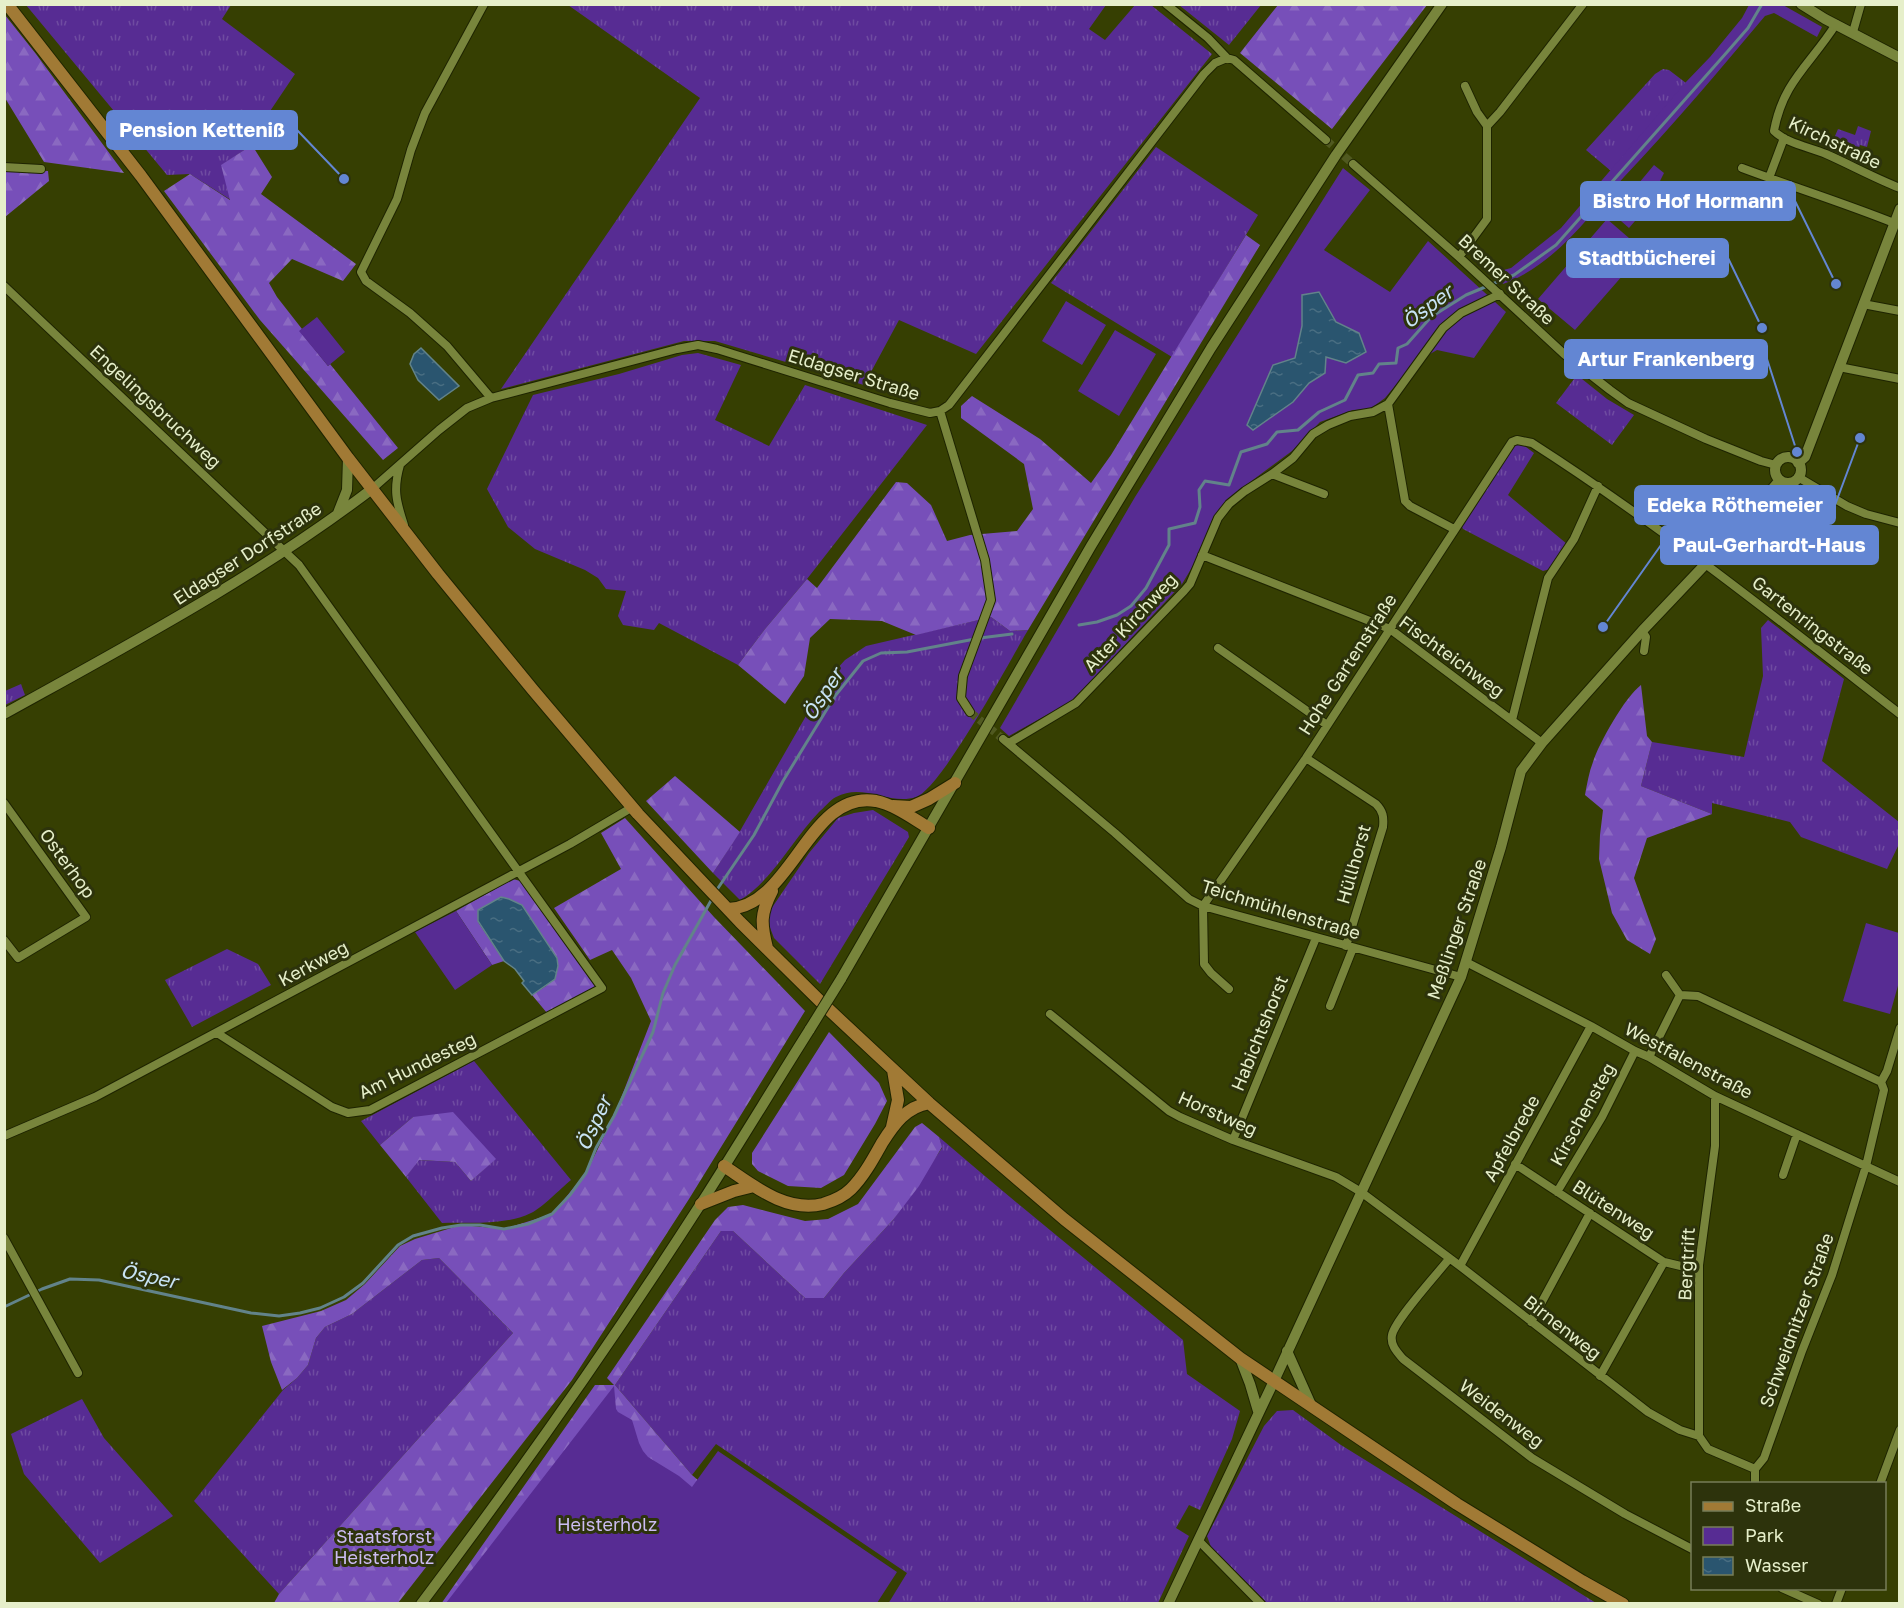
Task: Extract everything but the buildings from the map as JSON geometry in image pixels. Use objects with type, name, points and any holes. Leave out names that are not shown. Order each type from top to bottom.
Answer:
[{"type":"main road","points":[[7,4],[141,177],[348,458],[533,690],[632,808],[768,950],[929,1103],[1064,1219],[1240,1358],[1457,1504],[1623,1604]]},
{"type":"main road","points":[[422,1604],[573,1395],[701,1204],[841,979],[1091,546],[1217,338],[1335,155],[1442,4]]},
{"type":"main road","points":[[1801,4],[1899,58]]},
{"type":"main road","points":[[1798,463],[1804,457],[1897,218]]},
{"type":"main road","points":[[338,513],[348,490],[348,458]]},
{"type":"main road","points":[[1784,458],[1794,459],[1798,463],[1800,471],[1793,482],[1780,480],[1775,471],[1776,465],[1784,458]]},
{"type":"main road","name":"Meßlinger Straße","points":[[1168,1604],[1461,976],[1501,847],[1521,771],[1542,743],[1642,631],[1734,534],[1780,480]]},
{"type":"main road","name":"Eldagser Dorfstraße","points":[[4,714],[161,627],[285,551],[372,489]]},
{"type":"main road","points":[[726,907],[740,908],[758,899],[837,810],[852,802],[867,800],[891,806],[911,807],[955,783]]},
{"type":"main road","points":[[891,806],[929,828]]},
{"type":"main road","points":[[768,950],[761,921],[765,904],[778,879]]},
{"type":"main road","points":[[892,1127],[898,1100],[893,1070]]},
{"type":"main road","points":[[724,1166],[772,1197],[792,1205],[812,1206],[833,1201],[850,1190],[856,1183],[892,1127],[908,1111],[929,1103]]},
{"type":"main road","points":[[701,1204],[754,1186]]},
{"type":"main road","points":[[1287,1351],[1312,1407]]},
{"type":"main road","points":[[1240,1358],[1258,1411]]},
{"type":"street","points":[[484,4],[424,114],[411,150],[398,199],[361,272],[366,281],[410,313],[447,346],[491,398]]},
{"type":"street","points":[[1166,4],[1326,140]]},
{"type":"street","points":[[1487,126],[1583,4]]},
{"type":"street","points":[[1853,32],[1861,4]]},
{"type":"street","name":"Kirchstraße","points":[[1836,24],[1785,93],[1777,111],[1774,131],[1784,138],[1826,154],[1899,188]]},
{"type":"street","name":"Eldagser Straße","points":[[491,398],[698,345],[890,403],[930,413],[940,411],[949,405],[1204,74],[1215,63],[1227,58]]},
{"type":"street","points":[[1459,257],[1488,219],[1487,126],[1477,112],[1465,86]]},
{"type":"street","points":[[1769,178],[1784,138]]},
{"type":"street","name":"Bremer Straße","points":[[1353,164],[1498,292],[1564,354],[1628,403],[1706,439],[1776,465]]},
{"type":"street","points":[[4,167],[41,169]]},
{"type":"street","points":[[1742,168],[1897,218]]},
{"type":"street","name":"Engelingsbruchweg","points":[[4,286],[299,565],[602,988]]},
{"type":"street","points":[[1454,529],[1410,506],[1405,501],[1388,404],[1443,328],[1461,313],[1498,292]]},
{"type":"street","points":[[1863,304],[1899,311]]},
{"type":"street","points":[[1839,367],[1899,379]]},
{"type":"street","name":"Eldagser Dorfstraße","points":[[372,489],[466,408],[491,398]]},
{"type":"street","name":"Alter Kirchweg","points":[[1006,741],[1076,703],[1184,591],[1190,584],[1218,518],[1230,504],[1293,458],[1313,434],[1350,416],[1373,412],[1388,404]]},
{"type":"street","points":[[940,411],[985,560],[992,600],[963,676],[961,698],[970,712]]},
{"type":"street","name":"Hohe Gartenstraße","points":[[1203,906],[1306,758],[1512,442],[1517,440]]},
{"type":"street","name":"Gartenringstraße","points":[[1517,440],[1532,443],[1598,486],[1705,563],[1899,714]]},
{"type":"street","points":[[400,464],[395,482],[396,499],[406,531]]},
{"type":"street","points":[[1272,474],[1324,494]]},
{"type":"street","points":[[1798,477],[1847,506],[1899,523]]},
{"type":"street","points":[[1512,720],[1548,578],[1574,539],[1598,486]]},
{"type":"street","points":[[1689,502],[1734,534]]},
{"type":"street","name":"Fischteichweg","points":[[1202,555],[1389,629],[1542,743]]},
{"type":"street","points":[[1642,631],[1646,636],[1644,651]]},
{"type":"street","points":[[1218,648],[1327,725]]},
{"type":"street","name":"Teichmühlenstraße","points":[[1006,741],[1189,899],[1203,906],[1316,938],[1461,976]]},
{"type":"street","name":"Hüllhorst","points":[[1306,758],[1376,804],[1383,813],[1383,827],[1349,947]]},
{"type":"street","name":"Osterhop","points":[[4,803],[86,917],[18,958],[4,940]]},
{"type":"street","name":"Kerkweg","points":[[4,1136],[96,1097],[570,844],[632,808]]},
{"type":"street","points":[[1203,906],[1204,964],[1229,989]]},
{"type":"street","name":"Habichtshorst","points":[[1233,1140],[1316,938]]},
{"type":"street","points":[[1330,1006],[1349,947]]},
{"type":"street","name":"Westfalenstraße","points":[[1466,962],[1591,1026],[1635,1052],[1649,1057],[1715,1096],[1899,1182]]},
{"type":"street","points":[[1665,975],[1680,995],[1698,996],[1881,1082]]},
{"type":"street","name":"Am Hundesteg","points":[[217,1033],[332,1107],[348,1113],[370,1110],[602,988]]},
{"type":"street","points":[[1649,1057],[1680,995]]},
{"type":"street","name":"Horstweg","points":[[1050,1014],[1169,1111],[1233,1140],[1336,1178],[1361,1192]]},
{"type":"street","name":"Apfelbrede","points":[[1460,1266],[1591,1026]]},
{"type":"street","name":"Schweidnitzer Straße","points":[[1755,1482],[1755,1468],[1764,1458],[1832,1275],[1866,1166],[1884,1090],[1881,1082],[1887,1071],[1899,1028]]},
{"type":"street","name":"Kirschensteg","points":[[1557,1192],[1602,1116],[1635,1052]]},
{"type":"street","name":"Bergtrift","points":[[1699,1436],[1699,1265],[1715,1146],[1715,1096]]},
{"type":"street","points":[[1783,1175],[1797,1134]]},
{"type":"street","name":"Blütenweg","points":[[1515,1164],[1664,1262],[1685,1267],[1699,1265]]},
{"type":"street","name":"Birnenweg","points":[[1361,1192],[1648,1412],[1680,1430],[1699,1436],[1708,1449],[1755,1468]]},
{"type":"street","points":[[1531,1322],[1590,1213]]},
{"type":"street","points":[[4,1238],[78,1373]]},
{"type":"street","name":"Weidenweg","points":[[1449,1259],[1400,1319],[1392,1334],[1392,1346],[1403,1359],[1532,1458],[1625,1514],[1691,1548]]},
{"type":"street","points":[[1600,1376],[1664,1262]]},
{"type":"street","points":[[1881,1482],[1899,1430]]},
{"type":"street","points":[[1198,1540],[1261,1604]]},
{"type":"street","points":[[1786,1590],[1818,1604]]},
{"type":"green space","points":[[26,5],[231,5],[222,19],[295,74],[258,129],[252,145],[222,165],[231,200],[190,174],[167,175]]},
{"type":"green space","points":[[568,5],[1106,5],[1089,29],[1105,40],[1135,5],[1151,5],[1212,54],[976,354],[899,320],[864,385],[715,341],[684,341],[501,389],[700,98]]},
{"type":"green space","points":[[1179,5],[1261,5],[1229,45]]},
{"type":"green space","points":[[1278,5],[1427,5],[1332,129],[1240,53]]},
{"type":"green space","points":[[1749,5],[1783,5],[1822,27],[1817,37],[1774,13],[1765,16],[1678,118],[1570,238],[1539,265],[1503,284],[1492,273],[1511,268],[1561,228],[1710,57],[1742,18]]},
{"type":"green space","points":[[5,15],[124,173],[44,162],[5,98]]},
{"type":"green space","points":[[1663,69],[1669,70],[1686,83],[1611,171],[1586,150],[1655,74]]},
{"type":"green space","points":[[1858,126],[1871,131],[1867,147],[1860,145],[1856,156],[1832,143],[1838,129],[1855,135]]},
{"type":"green space","points":[[252,145],[272,177],[261,194],[356,264],[343,281],[292,259],[269,283],[302,329],[300,331],[328,366],[330,364],[398,448],[383,460],[260,320],[164,191],[190,174],[230,200],[221,165]]},
{"type":"green space","points":[[1156,147],[1258,215],[1172,357],[1051,283]]},
{"type":"green space","points":[[1654,165],[1664,173],[1647,207],[1629,228],[1613,214]]},
{"type":"green space","points":[[1343,168],[1370,190],[1324,250],[1390,292],[1428,241],[1506,312],[1474,358],[1437,350],[1414,363],[1385,398],[1370,409],[1353,410],[1320,422],[1292,451],[1238,491],[1182,584],[1072,701],[1009,736],[1000,728],[1135,497]]},
{"type":"green space","points":[[5,169],[48,171],[49,181],[5,217]]},
{"type":"green space","points":[[1607,219],[1644,251],[1575,330],[1538,299]]},
{"type":"green space","points":[[1246,235],[1260,245],[1028,630],[1010,631],[991,617],[916,635],[882,621],[830,619],[810,638],[804,676],[785,704],[738,665],[807,579],[817,588],[896,482],[907,483],[931,505],[947,541],[970,535],[1017,531],[1033,509],[1024,464],[961,418],[961,406],[972,396],[1040,439],[1091,483],[1111,455]]},
{"type":"green space","points":[[1066,301],[1106,325],[1082,365],[1042,341]]},
{"type":"green space","points":[[317,317],[345,352],[328,366],[299,331]]},
{"type":"green space","points":[[1115,330],[1156,354],[1119,416],[1078,391]]},
{"type":"green space","points":[[698,353],[741,365],[715,420],[769,446],[805,385],[927,425],[738,665],[659,623],[654,630],[623,625],[618,616],[626,591],[606,589],[598,578],[585,570],[535,549],[508,527],[487,489],[533,395],[619,374],[682,355]]},
{"type":"green space","points":[[1577,375],[1607,399],[1634,415],[1612,445],[1556,403]]},
{"type":"green space","points":[[1522,444],[1534,453],[1508,495],[1567,544],[1550,569],[1543,571],[1463,529],[1461,525],[1513,445]]},
{"type":"green space","points":[[991,617],[1010,631],[1028,630],[958,748],[927,789],[916,797],[906,799],[856,792],[836,797],[809,823],[762,882],[740,900],[713,873],[740,831],[826,681],[845,660],[866,646]]},
{"type":"green space","points":[[1768,620],[1844,679],[1822,761],[1899,822],[1899,844],[1887,869],[1801,837],[1790,822],[1712,803],[1712,814],[1641,786],[1652,742],[1744,757],[1763,676],[1761,628]]},
{"type":"green space","points":[[21,684],[25,695],[5,705],[5,691]]},
{"type":"green space","points":[[1641,685],[1647,736],[1652,742],[1641,786],[1712,814],[1647,838],[1634,878],[1656,939],[1650,954],[1627,940],[1612,913],[1599,859],[1603,810],[1585,795],[1590,770],[1601,744],[1620,710]]},
{"type":"green space","points":[[675,776],[740,832],[713,873],[646,801]]},
{"type":"green space","points":[[873,810],[908,832],[909,837],[820,984],[774,938],[769,925],[769,912],[809,853],[838,818]]},
{"type":"green space","name":"Staatsforst Heisterholz","points":[[625,818],[714,917],[805,1011],[689,1199],[572,1380],[398,1603],[274,1603],[279,1594],[513,1333],[439,1258],[422,1260],[352,1314],[325,1327],[316,1338],[308,1365],[282,1390],[271,1362],[262,1326],[321,1311],[346,1300],[365,1284],[400,1246],[415,1239],[461,1225],[504,1229],[552,1214],[586,1173],[614,1116],[651,1021],[631,978],[612,950],[590,960],[554,908],[621,869],[601,833]]},
{"type":"green space","points":[[513,879],[524,882],[595,983],[595,987],[547,1013],[532,995],[546,986],[478,922],[504,961],[492,965],[456,911]]},
{"type":"green space","points":[[456,911],[492,965],[455,990],[415,932]]},
{"type":"green space","points":[[1866,923],[1899,933],[1899,982],[1890,1014],[1843,1001]]},
{"type":"green space","points":[[227,949],[258,964],[271,985],[192,1027],[165,980]]},
{"type":"green space","points":[[829,1032],[879,1083],[887,1101],[844,1175],[821,1188],[788,1186],[758,1171],[752,1164],[752,1153]]},
{"type":"green space","points":[[474,1061],[571,1180],[540,1207],[521,1217],[487,1222],[442,1223],[406,1177],[418,1160],[455,1162],[471,1181],[495,1159],[413,1117],[380,1145],[361,1121]]},
{"type":"green space","points":[[453,1112],[496,1159],[471,1181],[455,1162],[419,1160],[406,1177],[380,1145],[413,1117]]},
{"type":"green space","name":"Heisterholz","points":[[922,1123],[939,1137],[942,1147],[919,1186],[893,1220],[824,1298],[805,1298],[733,1231],[721,1231],[615,1385],[692,1475],[840,1603],[441,1604],[595,1385],[614,1385],[607,1378],[715,1220],[728,1207],[743,1205],[805,1221],[828,1219],[858,1204],[915,1127]]},
{"type":"green space","points":[[939,1137],[1183,1340],[1187,1374],[1240,1411],[1232,1439],[1200,1510],[1189,1505],[1176,1528],[1189,1536],[1158,1603],[888,1604],[907,1573],[716,1444],[692,1475],[615,1385],[721,1231],[733,1231],[805,1298],[824,1298],[893,1220],[942,1148]]},
{"type":"green space","points":[[439,1258],[513,1333],[279,1594],[194,1501],[283,1390],[308,1365],[316,1338],[325,1327],[352,1314],[422,1260]]},
{"type":"green space","name":"Heisterholz","points":[[614,1386],[616,1409],[632,1420],[643,1451],[648,1457],[692,1487],[718,1451],[897,1572],[877,1603],[446,1603]]},
{"type":"green space","points":[[82,1399],[104,1438],[173,1516],[100,1563],[24,1474],[11,1434]]},
{"type":"green space","points":[[1293,1410],[1341,1445],[1596,1603],[1267,1603],[1211,1547],[1207,1536],[1264,1426],[1277,1411]]},
{"type":"water","points":[[1319,292],[1336,322],[1359,333],[1366,352],[1346,363],[1326,357],[1325,373],[1309,383],[1293,402],[1253,430],[1247,425],[1273,365],[1295,358],[1302,326],[1302,295]]},
{"type":"water","points":[[421,348],[459,386],[439,400],[418,380],[410,364],[414,354]]},
{"type":"water","points":[[501,897],[522,905],[557,958],[555,979],[532,995],[522,983],[524,981],[515,969],[504,961],[478,921],[478,910]]},
{"type":"waterway","name":"Ösper","points":[[1079,625],[1117,615],[1131,606],[1146,588],[1169,545],[1169,529],[1195,523],[1200,507],[1199,490],[1205,481],[1229,485],[1241,452],[1267,444],[1277,432],[1298,430],[1319,412],[1345,400],[1358,375],[1373,373],[1379,364],[1396,363],[1398,348],[1407,344],[1431,317],[1466,295],[1514,275],[1556,245],[1748,28],[1762,4]]},
{"type":"waterway","name":"Ösper","points":[[716,891],[754,835],[783,781],[835,696],[863,661],[881,653],[907,652],[1012,634]]},
{"type":"waterway","name":"Ösper","points":[[4,1307],[70,1279],[99,1280],[251,1313],[279,1316],[300,1313],[320,1308],[344,1297],[363,1283],[398,1245],[413,1236],[461,1225],[504,1229],[528,1224],[552,1214],[586,1173],[653,1032],[663,993],[675,965],[713,897]]},
{"type":"tunnel","points":[[1326,140],[1353,164]]},
{"type":"tunnel","points":[[970,712],[1003,739]]},
{"type":"place","name":"Pension Ketteniß","points":[[344,179]]},
{"type":"place","name":"Bistro Hof Hormann","points":[[1836,284]]},
{"type":"place","name":"Stadtbücherei","points":[[1762,328]]},
{"type":"place","name":"Edeka Röthemeier","points":[[1860,438]]},
{"type":"place","name":"Artur Frankenberg","points":[[1797,452]]},
{"type":"place","name":"Paul-Gerhardt-Haus","points":[[1603,627]]}]
